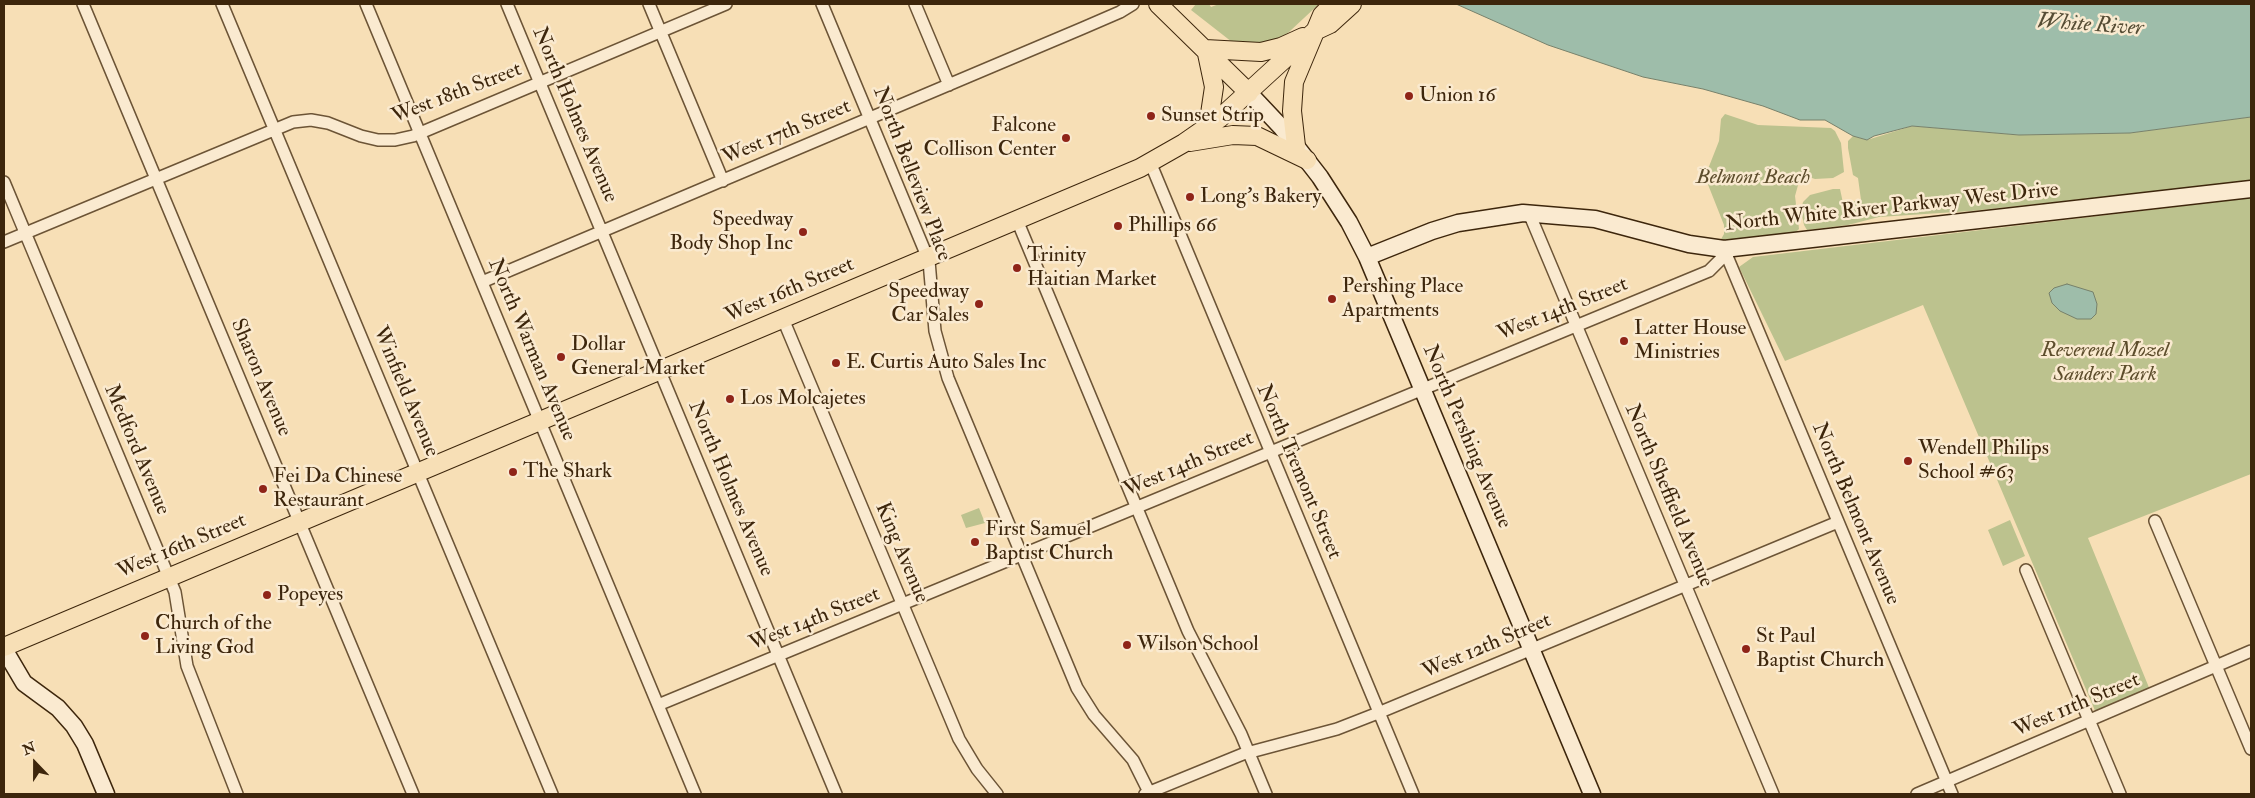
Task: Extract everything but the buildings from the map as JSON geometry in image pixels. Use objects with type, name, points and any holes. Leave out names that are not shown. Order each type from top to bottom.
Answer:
[{"type":"main road","points":[[1158,4],[1249,93]]},
{"type":"main road","name":"West 16th Street","points":[[4,648],[1150,162],[1208,127],[1249,93],[1315,31],[1322,15],[1343,6]]},
{"type":"main road","points":[[1206,49],[1261,52],[1281,47],[1315,31]]},
{"type":"main road","points":[[1296,146],[1292,111],[1294,82],[1315,31]]},
{"type":"main road","points":[[1206,49],[1214,87],[1208,127]]},
{"type":"main road","name":"North Pershing Avenue","points":[[1249,93],[1282,128],[1307,160],[1335,199],[1367,257],[1592,794]]},
{"type":"main road","points":[[1184,143],[1233,135],[1257,136],[1307,160]]},
{"type":"main road","name":"North White River Parkway West Drive","points":[[1367,257],[1432,231],[1458,223],[1529,213],[1595,219],[1689,244],[1724,249],[2251,189]]},
{"type":"main road","points":[[4,648],[24,683],[58,708],[74,726],[85,744],[106,794]]},
{"type":"street","name":"Sharon Avenue","points":[[83,4],[413,794]]},
{"type":"street","name":"Winfield Avenue","points":[[222,4],[552,794]]},
{"type":"street","name":"North Warman Avenue","points":[[366,4],[695,794]]},
{"type":"street","name":"North Holmes Avenue","points":[[507,4],[836,794]]},
{"type":"street","points":[[649,4],[723,180]]},
{"type":"street","name":"West 18th Street","points":[[4,242],[293,122],[311,120],[328,123],[361,136],[382,141],[404,139],[726,4]]},
{"type":"street","name":"North Belleview Place","points":[[822,4],[928,257],[931,269],[934,330],[942,361],[1022,555],[1077,688],[1094,715],[1133,760],[1148,794]]},
{"type":"street","points":[[915,4],[949,85]]},
{"type":"street","name":"West 17th Street","points":[[482,282],[1112,16],[1133,4]]},
{"type":"street","name":"North Tremont Street","points":[[1150,162],[1269,452],[1413,794]]},
{"type":"street","name":"Medford Avenue","points":[[4,182],[168,577],[178,604],[187,666],[237,794]]},
{"type":"street","name":"North Sheffield Avenue","points":[[1529,213],[1772,794]]},
{"type":"street","points":[[1017,220],[1195,648],[1235,722],[1266,794]]},
{"type":"street","name":"West 14th Street","points":[[658,705],[1709,271],[1722,258],[1724,249]]},
{"type":"street","name":"North Belmont Avenue","points":[[1724,249],[1952,794]]},
{"type":"street","name":"King Avenue","points":[[783,319],[960,743],[977,769],[997,794]]},
{"type":"street","points":[[2155,521],[2251,749]]},
{"type":"street","name":"West 12th Street","points":[[1148,794],[1249,753],[1337,729],[1378,713],[1838,522]]},
{"type":"street","points":[[2026,570],[2120,794]]},
{"type":"street","name":"West 11th Street","points":[[1917,794],[2251,651]]},
{"type":"green space","points":[[1196,4],[1209,4],[1211,7],[1219,4],[1319,4],[1289,32],[1279,39],[1264,44],[1232,42],[1191,10]]},
{"type":"green space","name":"Belmont Beach","points":[[1725,114],[1758,125],[1831,128],[1835,131],[1841,143],[1844,172],[1833,178],[1815,179],[1806,176],[1800,178],[1795,196],[1799,229],[1795,233],[1720,241],[1724,234],[1724,225],[1707,182],[1708,169],[1719,141],[1721,119]]},
{"type":"green space","points":[[2251,117],[2251,181],[1971,211],[1879,217],[1848,225],[1807,230],[1804,225],[1801,210],[1803,202],[1810,195],[1840,189],[1843,203],[1861,200],[1858,178],[1853,175],[1848,148],[1848,141],[1853,136],[1867,140],[1912,126],[2019,135],[2130,133]]},
{"type":"green space","name":"Reverend Mozel Sanders Park","points":[[2251,198],[2251,474],[2088,538],[2150,690],[2096,713],[1923,305],[1785,361],[1739,267],[1753,257]]},
{"type":"green space","points":[[979,508],[985,523],[966,528],[961,515]]},
{"type":"green space","points":[[2010,520],[2025,556],[2003,566],[1988,530]]},
{"type":"water","name":"White River","points":[[1456,4],[2251,4],[2251,117],[2130,133],[2019,135],[1912,126],[1874,136],[1867,140],[1853,136],[1825,120],[1800,120],[1763,106],[1703,89],[1643,77],[1548,45]]},
{"type":"water","points":[[2067,284],[2093,292],[2097,304],[2096,314],[2091,319],[2077,319],[2060,311],[2052,303],[2049,293],[2054,288]]},
{"type":"place","name":"Union 16","points":[[1409,96]]},
{"type":"place","name":"Sunset Strip","points":[[1151,116]]},
{"type":"place","name":"Falcone Collison Center","points":[[1066,138]]},
{"type":"place","name":"Long's Bakery","points":[[1190,197]]},
{"type":"place","name":"Phillips 66","points":[[1118,226]]},
{"type":"place","name":"Speedway Body Shop Inc","points":[[803,232]]},
{"type":"place","name":"Trinity Haitian Market","points":[[1017,268]]},
{"type":"place","name":"Pershing Place Apartments","points":[[1332,299]]},
{"type":"place","name":"Speedway Car Sales","points":[[979,304]]},
{"type":"place","name":"Latter House Ministries","points":[[1624,341]]},
{"type":"place","name":"Dollar General Market","points":[[561,357]]},
{"type":"place","name":"E. Curtis Auto Sales Inc","points":[[836,363]]},
{"type":"place","name":"Los Molcajetes","points":[[730,399]]},
{"type":"place","name":"Wendell Philips School #63","points":[[1908,461]]},
{"type":"place","name":"The Shark","points":[[513,472]]},
{"type":"place","name":"Fei Da Chinese Restaurant","points":[[263,489]]},
{"type":"place","name":"First Samuel Baptist Church","points":[[975,542]]},
{"type":"place","name":"Popeyes","points":[[267,595]]},
{"type":"place","name":"Church of the Living God","points":[[145,636]]},
{"type":"place","name":"Wilson School","points":[[1127,645]]},
{"type":"place","name":"St Paul Baptist Church","points":[[1746,649]]}]
